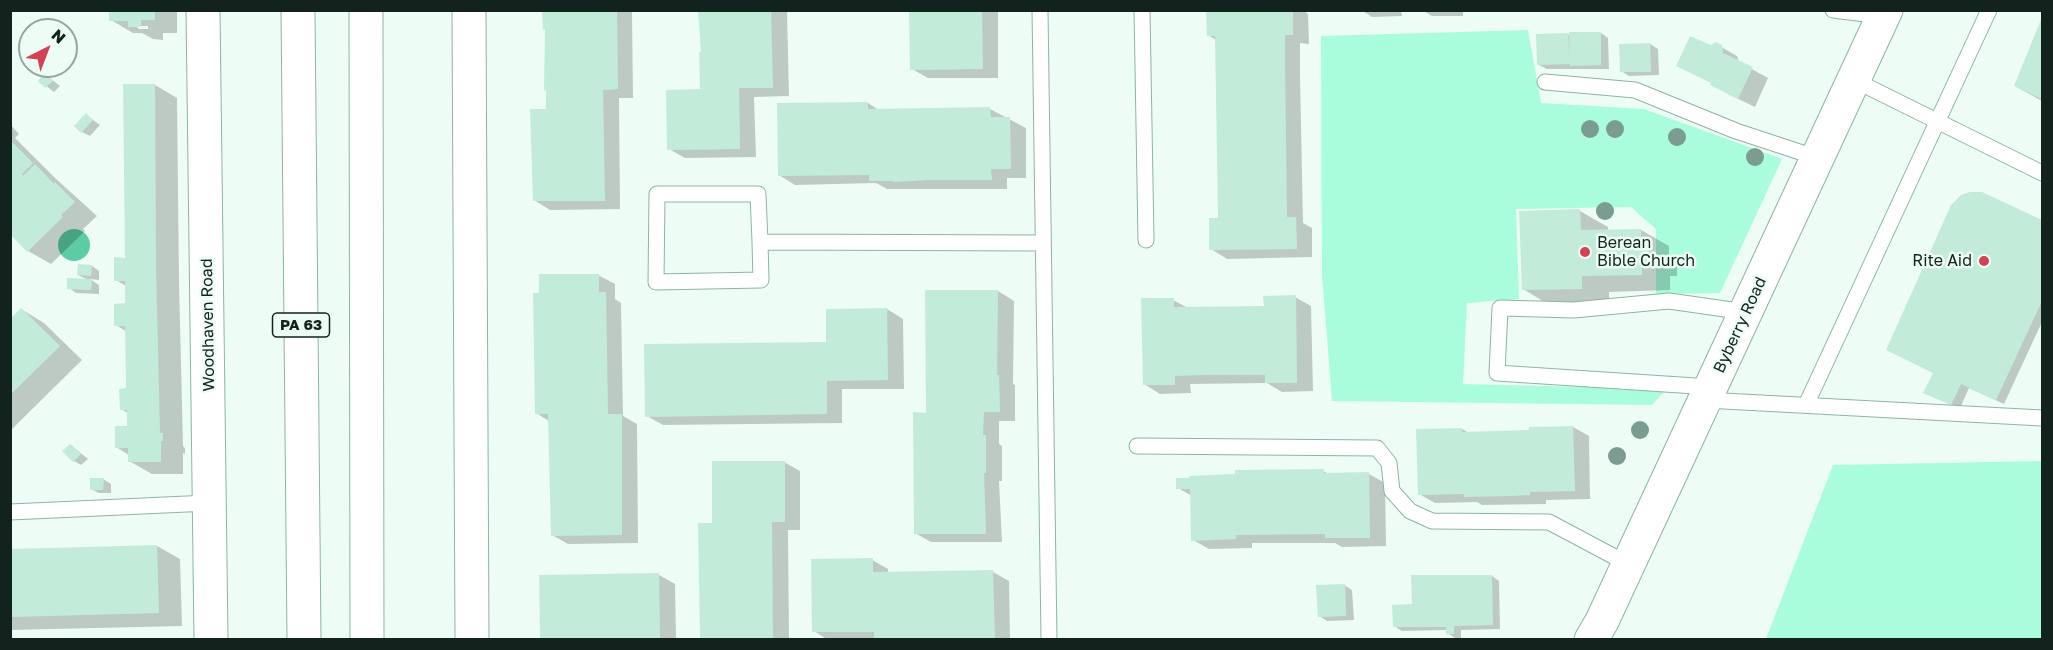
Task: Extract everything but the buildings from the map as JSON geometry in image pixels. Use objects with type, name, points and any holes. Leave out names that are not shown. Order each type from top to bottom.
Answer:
[{"type":"main road","name":"Woodhaven Road","points":[[203,10],[211,639]]},
{"type":"main road","name":"PA 63","points":[[298,10],[304,639]]},
{"type":"main road","points":[[366,10],[368,639]]},
{"type":"main road","points":[[469,10],[472,639]]},
{"type":"main road","name":"Byberry Road","points":[[1591,639],[1885,14]]},
{"type":"main road","points":[[367,535],[374,639]]},
{"type":"lane","points":[[1040,10],[1049,639]]},
{"type":"lane","points":[[1142,10],[1146,240]]},
{"type":"lane","points":[[1833,10],[1885,14]]},
{"type":"lane","points":[[1806,405],[1989,10]]},
{"type":"lane","points":[[1854,80],[2043,173]]},
{"type":"lane","points":[[1545,82],[1635,90],[1736,131],[1818,158]]},
{"type":"lane","points":[[657,194],[758,194],[760,242],[761,280],[656,282],[657,194]]},
{"type":"lane","points":[[760,242],[1043,243]]},
{"type":"lane","points":[[1746,312],[1669,301],[1574,310],[1500,308],[1497,373],[1708,393],[1806,405],[2043,418]]},
{"type":"lane","points":[[1137,446],[1377,448],[1389,463],[1392,491],[1410,511],[1432,521],[1549,522],[1628,564]]},
{"type":"lane","points":[[10,512],[209,503]]},
{"type":"shaded area","points":[[1528,30],[1541,103],[1644,109],[1782,159],[1720,293],[1656,294],[1656,229],[1631,207],[1516,209],[1519,299],[1467,303],[1463,384],[1666,389],[1652,405],[1332,401],[1322,275],[1321,36]]},
{"type":"shaded area","points":[[74,229],[86,233],[90,245],[86,257],[74,261],[62,257],[58,245],[62,233]]},
{"type":"shaded area","points":[[2042,461],[2042,639],[1766,639],[1833,465]]},
{"type":"place","name":"Berean Bible Church","points":[[1585,252]]},
{"type":"place","name":"Rite Aid","points":[[1984,261]]}]
